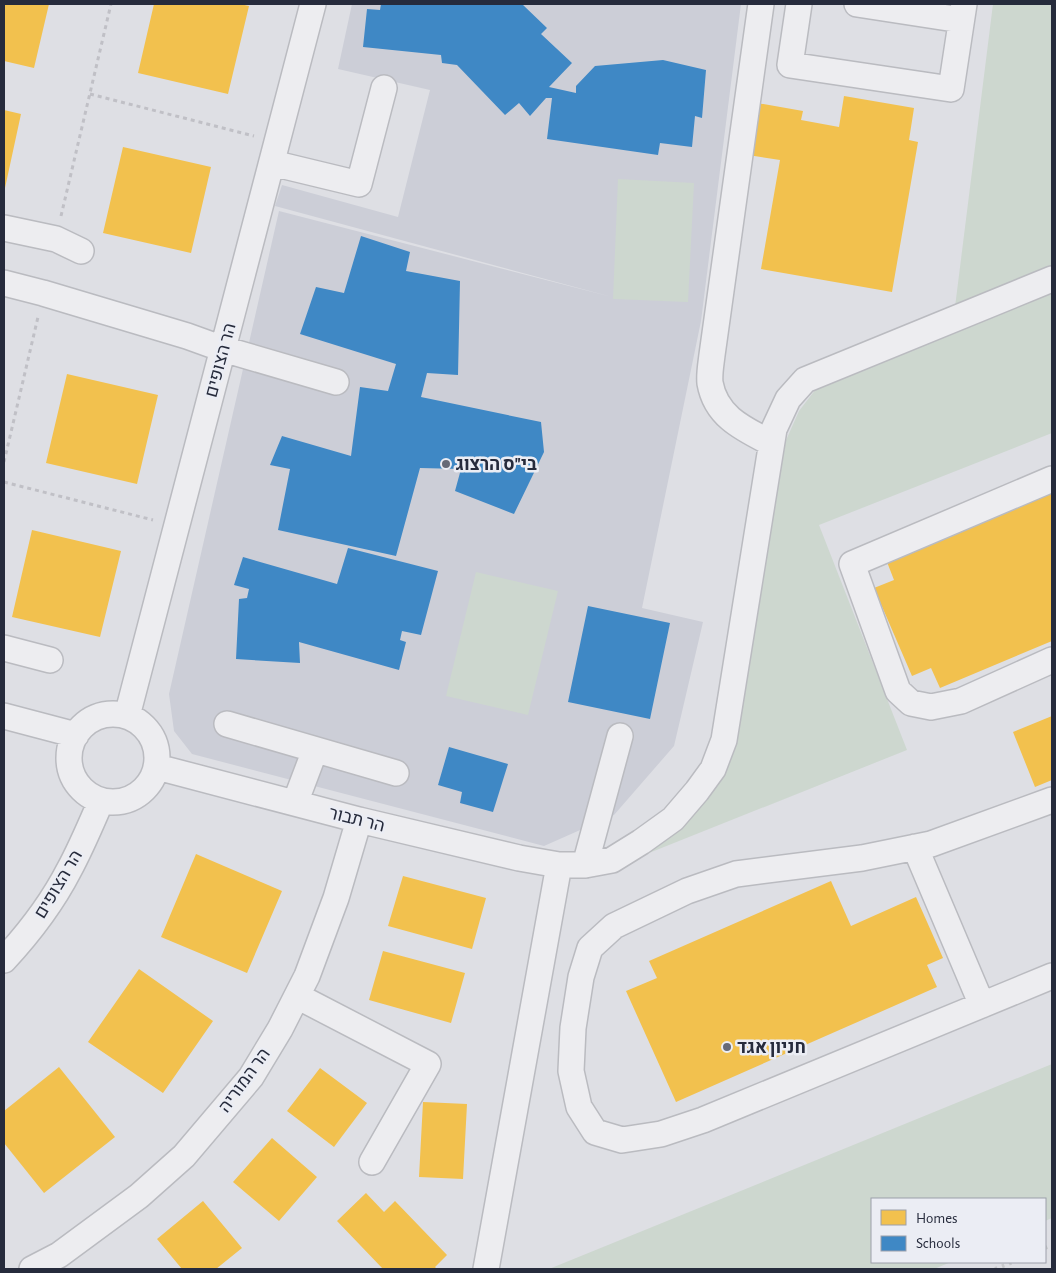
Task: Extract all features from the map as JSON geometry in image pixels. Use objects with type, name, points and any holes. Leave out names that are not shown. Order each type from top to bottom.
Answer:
[{"type":"street","name":"הר הצופים","points":[[127,716],[313,4]]},
{"type":"street","points":[[761,4],[712,355],[710,381],[715,400],[727,415],[741,428],[771,443]]},
{"type":"street","points":[[799,4],[790,65],[951,89],[963,12],[857,4]]},
{"type":"street","points":[[274,153],[359,184],[384,88]]},
{"type":"street","points":[[4,228],[56,239],[81,251]]},
{"type":"street","name":"הר תבור","points":[[157,767],[359,820],[519,858],[559,865],[585,865],[612,860],[642,842],[673,818],[713,770],[724,740],[771,443],[774,429],[788,399],[805,380],[1052,279]]},
{"type":"street","points":[[4,283],[43,293],[336,382]]},
{"type":"street","points":[[1052,479],[852,564],[898,691],[911,703],[931,707],[961,701],[1052,660]]},
{"type":"street","points":[[4,648],[50,660]]},
{"type":"street","points":[[112,714],[127,716],[138,722],[148,731],[155,742],[158,754],[157,767],[152,781],[142,792],[130,800],[116,803],[102,801],[90,796],[80,788],[73,777],[70,765],[70,749],[76,735],[85,724],[98,717],[112,714]]},
{"type":"street","points":[[4,716],[76,735]]},
{"type":"street","points":[[226,724],[396,773]]},
{"type":"street","points":[[585,865],[620,736]]},
{"type":"street","points":[[295,803],[315,750]]},
{"type":"street","points":[[1052,800],[931,844],[862,858],[736,874],[687,891],[614,926],[590,948],[581,977],[573,1028],[571,1071],[579,1107],[594,1132],[622,1140],[661,1134],[703,1120],[1052,976]]},
{"type":"street","name":"הר הצופים","points":[[4,960],[52,899],[69,871],[102,801]]},
{"type":"street","name":"הר המוריה","points":[[32,1269],[59,1255],[139,1196],[184,1156],[251,1076],[280,1029],[307,976],[336,898],[359,820]]},
{"type":"street","points":[[915,847],[982,1005]]},
{"type":"street","points":[[486,1269],[559,865]]},
{"type":"street","points":[[297,996],[428,1064],[372,1162]]},
{"type":"path","points":[[90,94],[274,153]]},
{"type":"path","points":[[4,482],[177,526]]},
{"type":"shaded area","name":"בי\"ס הרצוג","points":[[352,4],[741,4],[701,321],[642,608],[703,622],[674,746],[614,815],[544,846],[192,754],[174,731],[169,694],[279,211],[612,297],[275,206],[282,185],[398,217],[430,90],[338,69]]},
{"type":"shaded area","points":[[993,4],[1052,4],[1052,274],[954,315]]},
{"type":"shaded area","points":[[618,179],[694,183],[688,302],[613,299]]},
{"type":"shaded area","points":[[1052,286],[1052,433],[819,525],[907,750],[644,855],[697,809],[783,447],[799,411],[819,385]]},
{"type":"shaded area","points":[[476,572],[558,591],[528,715],[446,696]]},
{"type":"shaded area","points":[[1052,1064],[1052,1218],[1046,1221],[1046,1198],[871,1198],[871,1263],[949,1263],[934,1269],[549,1269]]},
{"type":"building: Homes","points":[[4,4],[49,4],[34,68],[4,61]]},
{"type":"building: Homes","points":[[154,4],[240,4],[249,6],[228,94],[138,73]]},
{"type":"building: Homes","points":[[844,96],[914,108],[909,140],[918,142],[892,292],[761,269],[780,160],[748,155],[757,103],[803,111],[801,120],[839,127]]},
{"type":"building: Homes","points":[[4,110],[21,114],[5,188],[4,188]]},
{"type":"building: Homes","points":[[123,147],[211,167],[191,253],[103,233]]},
{"type":"building: Homes","points":[[67,374],[158,395],[137,484],[46,463]]},
{"type":"building: Homes","points":[[1052,492],[1052,641],[940,688],[931,668],[912,676],[874,588],[894,580],[887,562]]},
{"type":"building: Homes","points":[[32,530],[121,551],[100,637],[12,617]]},
{"type":"building: Homes","points":[[1052,716],[1052,780],[1035,787],[1013,732]]},
{"type":"building: Homes","points":[[196,854],[282,891],[247,973],[161,937]]},
{"type":"building: Homes","points":[[403,876],[486,898],[472,949],[388,926]]},
{"type":"building: Homes","name":"חניון אגד","points":[[831,881],[851,926],[916,897],[943,958],[927,965],[937,987],[676,1102],[626,991],[657,978],[649,961]]},
{"type":"building: Homes","points":[[383,951],[465,973],[451,1023],[369,1000]]},
{"type":"building: Homes","points":[[139,969],[213,1021],[163,1093],[88,1042]]},
{"type":"building: Homes","points":[[59,1067],[115,1137],[44,1193],[4,1143],[4,1111]]},
{"type":"building: Homes","points":[[320,1068],[367,1103],[334,1147],[287,1111]]},
{"type":"building: Homes","points":[[423,1102],[467,1104],[463,1179],[419,1177]]},
{"type":"building: Homes","points":[[272,1138],[317,1177],[279,1221],[233,1182]]},
{"type":"building: Homes","points":[[366,1193],[384,1212],[395,1201],[447,1255],[435,1267],[437,1269],[383,1269],[337,1221]]},
{"type":"building: Homes","points":[[203,1201],[242,1248],[216,1269],[182,1269],[157,1239]]},
{"type":"building: Schools","points":[[381,4],[522,4],[547,28],[541,34],[572,63],[549,87],[576,93],[576,86],[595,66],[663,60],[706,70],[702,118],[695,116],[692,147],[660,143],[658,155],[547,139],[552,98],[546,98],[530,116],[519,103],[505,115],[457,65],[442,63],[441,55],[363,47],[367,9],[380,10]]},
{"type":"building: Schools","points":[[361,236],[410,252],[406,271],[460,281],[458,375],[427,373],[421,397],[541,422],[544,452],[514,514],[455,491],[461,469],[420,468],[396,556],[278,530],[290,469],[270,465],[282,436],[351,456],[360,387],[388,391],[396,364],[300,334],[316,287],[344,293]]},
{"type":"building: Schools","points":[[348,548],[438,571],[421,635],[402,631],[400,640],[406,642],[399,670],[299,642],[300,663],[236,659],[239,599],[247,598],[249,589],[234,585],[243,557],[337,584]]},
{"type":"building: Schools","points":[[588,606],[670,623],[650,719],[568,702]]},
{"type":"building: Schools","points":[[449,747],[508,764],[493,812],[460,803],[462,792],[438,785]]},
{"type":"railway","points":[[1046,1248],[1052,1245]]},
{"type":"railway","points":[[995,1269],[1010,1263]]},
{"type":"place","name":"בי\"ס הרצוג","points":[[446,464]]},
{"type":"place","name":"חניון אגד","points":[[727,1047]]}]
